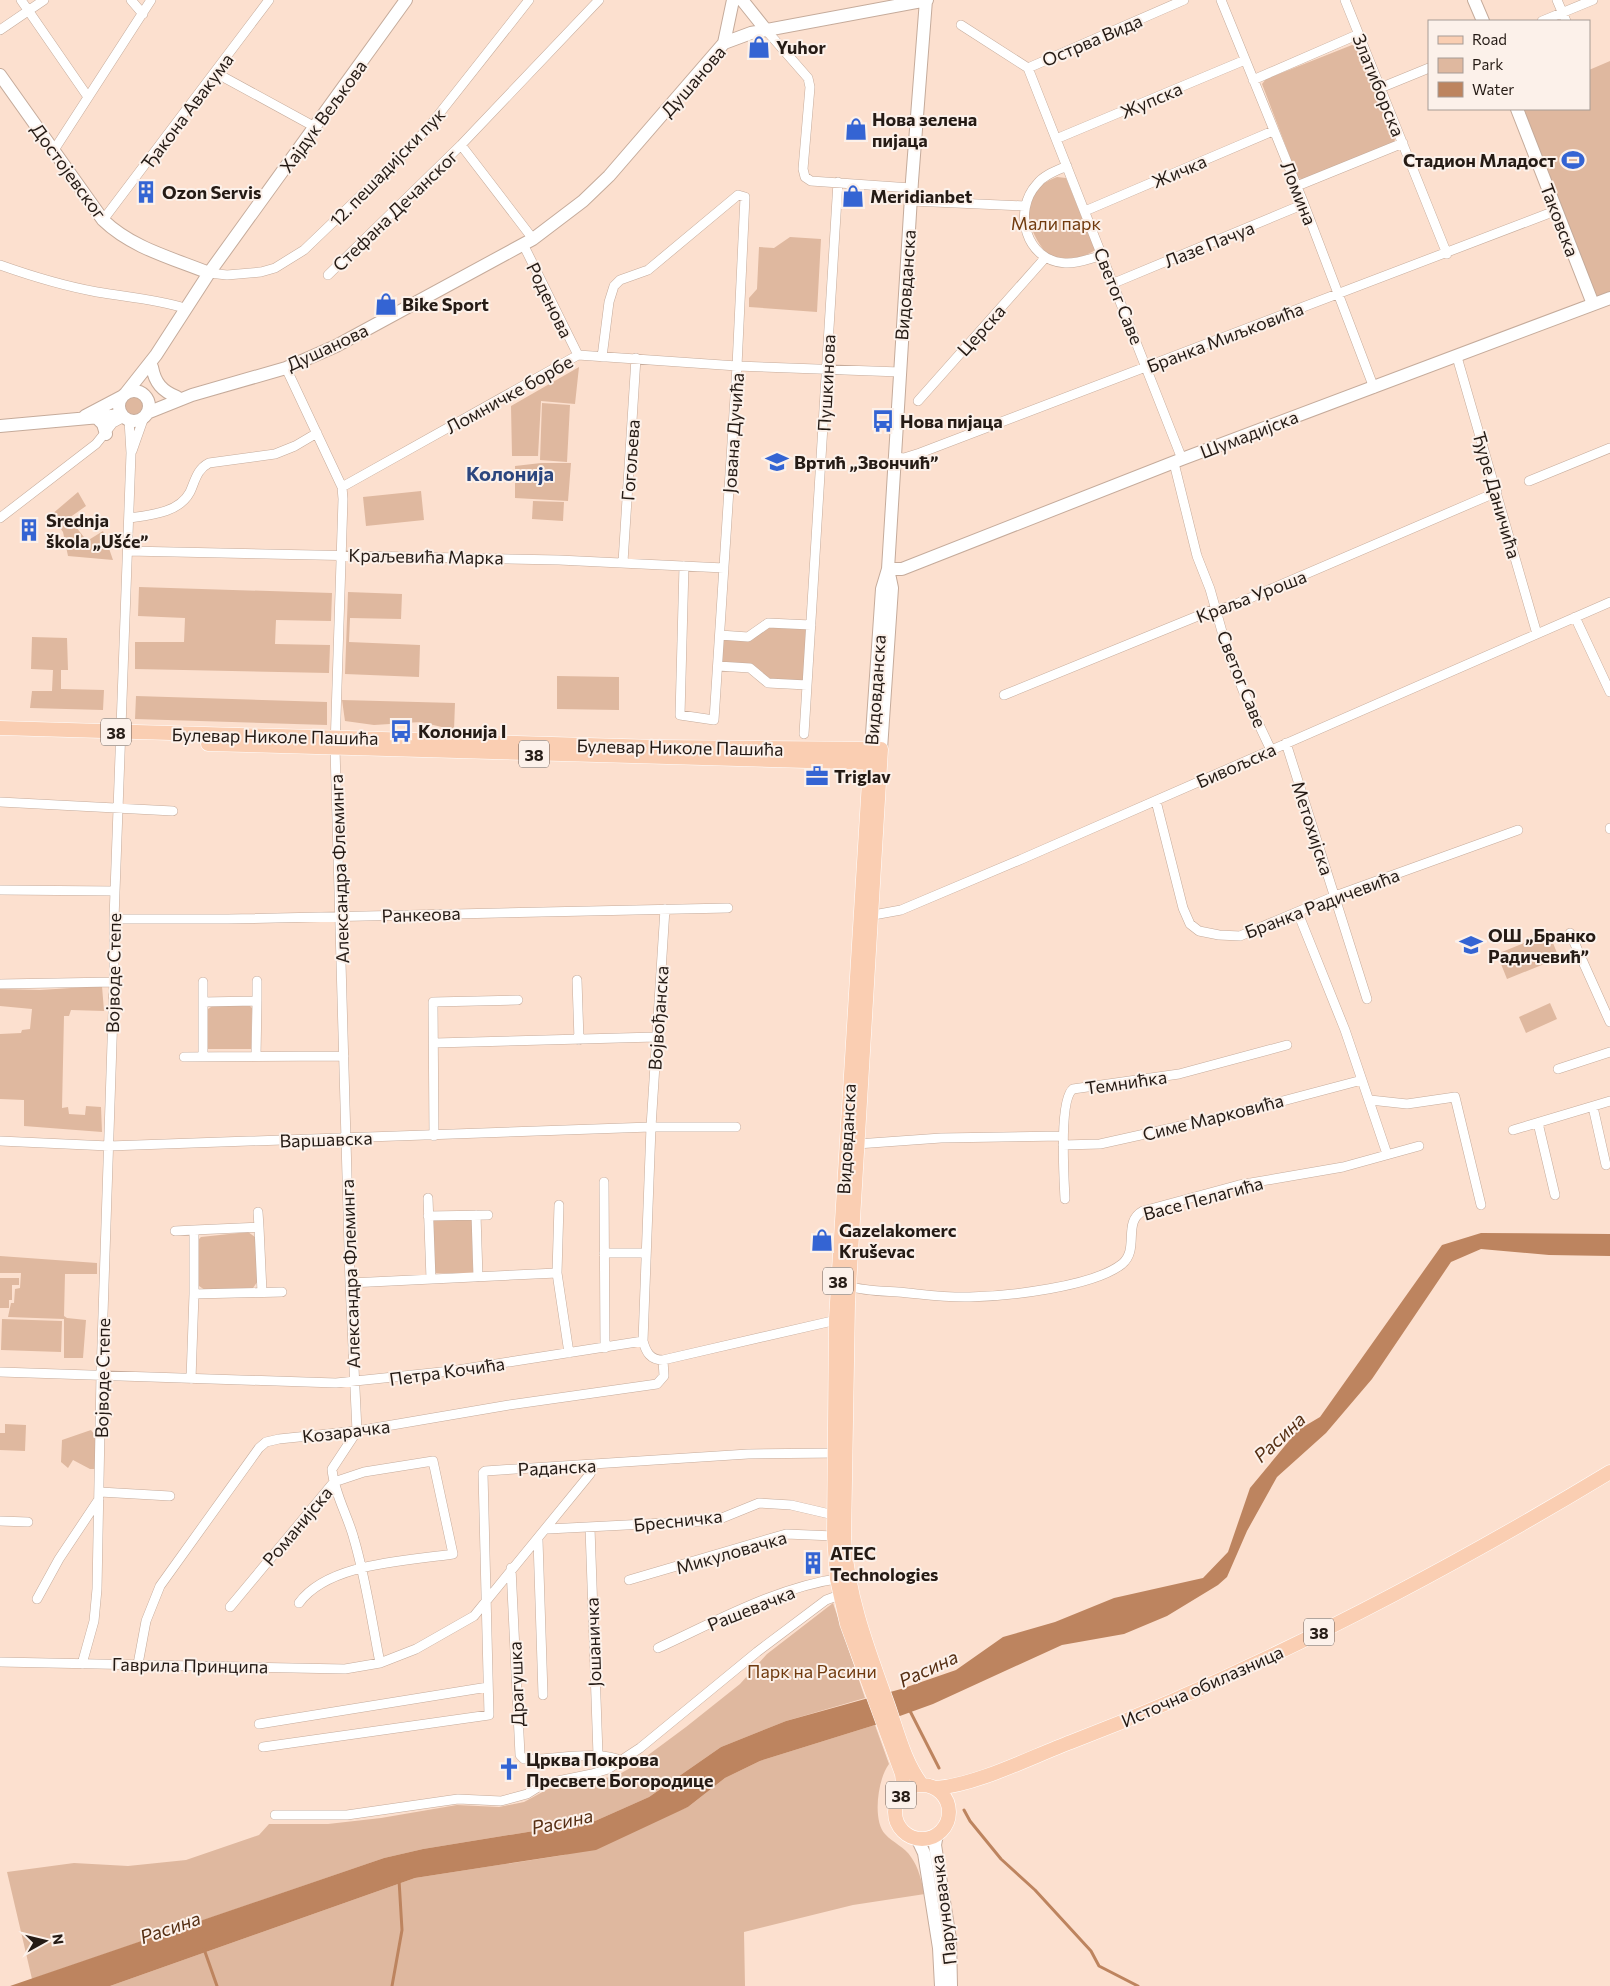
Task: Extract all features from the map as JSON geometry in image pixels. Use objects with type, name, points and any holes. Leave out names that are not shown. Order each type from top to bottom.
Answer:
[{"type":"main road","name":"Хајдук Вељкова","points":[[153,362],[184,308],[406,0]]},
{"type":"main road","points":[[724,43],[734,0]]},
{"type":"main road","points":[[742,0],[766,30]]},
{"type":"main road","name":"Душанова","points":[[146,415],[192,395],[286,368],[336,346],[528,242],[583,202],[609,176],[724,43],[738,36],[766,30],[926,0]]},
{"type":"main road","name":"Видовданска","points":[[902,1760],[860,1643],[845,1593],[834,1536],[834,1515],[839,1453],[841,1318],[875,756],[882,589],[888,569],[911,194],[926,0]]},
{"type":"main road","points":[[1474,0],[1483,20]]},
{"type":"main road","name":"Достојевског","points":[[0,75],[103,220],[133,243],[209,273]]},
{"type":"main road","name":"Таковска","points":[[1518,110],[1555,211],[1593,304]]},
{"type":"main road","name":"Шумадијска","points":[[888,569],[902,569],[1178,461],[1610,298]]},
{"type":"main road","points":[[126,418],[119,406],[124,394],[153,362]]},
{"type":"main road","points":[[0,426],[80,418],[126,418],[139,420],[146,415],[149,406],[146,396],[153,362]]},
{"type":"main road","points":[[153,362],[157,383],[177,397]]},
{"type":"main road","points":[[80,418],[124,394],[137,391],[146,396]]},
{"type":"main road","name":"Душанова","points":[[146,396],[177,397],[192,395]]},
{"type":"main road","points":[[97,418],[103,424],[106,434]]},
{"type":"main road","name":"Булевар Николе Пашића","points":[[0,728],[122,736],[335,743],[875,756]]},
{"type":"main road","name":"Булевар Николе Пашића","points":[[0,737],[122,736]]},
{"type":"main road","name":"Видовданска","points":[[841,1318],[848,1286],[857,1144],[852,1128]]},
{"type":"main road","name":"Видовданска","points":[[839,1453],[844,1531],[842,1578]]},
{"type":"main road","name":"Источна обилазница","points":[[929,1786],[970,1782],[1140,1716],[1236,1674],[1466,1557],[1610,1472]]},
{"type":"main road","name":"38","points":[[902,1760],[929,1786],[942,1793],[949,1808],[947,1822],[937,1834]]},
{"type":"main road","name":"38","points":[[902,1760],[904,1792],[897,1802],[895,1817],[904,1832],[917,1838]]},
{"type":"main road","name":"Источна обилазница","points":[[949,1808],[954,1797],[970,1782]]},
{"type":"main road","name":"38","points":[[904,1792],[929,1786]]},
{"type":"main road","points":[[917,1838],[928,1838],[937,1834]]},
{"type":"main road","name":"Паруновачка","points":[[937,1834],[935,1845],[950,1938],[951,1986]]},
{"type":"main road","name":"Паруновачка","points":[[917,1838],[924,1853],[938,1939],[941,1986]]},
{"type":"street","points":[[21,0],[88,97]]},
{"type":"street","points":[[0,30],[44,0]]},
{"type":"street","points":[[131,0],[143,14]]},
{"type":"street","points":[[54,150],[151,0]]},
{"type":"street","name":"Ђакона Авакума","points":[[103,220],[216,73],[269,0]]},
{"type":"street","name":"12. пешадијски пук","points":[[209,273],[227,275],[262,272],[283,264],[304,250],[401,157],[428,128],[529,0]]},
{"type":"street","name":"Стефана Дечанског","points":[[328,275],[461,145],[599,0]]},
{"type":"street","name":"Острва Вида","points":[[1028,68],[1184,0]]},
{"type":"street","name":"Ломина","points":[[1221,0],[1297,186],[1374,388]]},
{"type":"street","name":"Златиборска","points":[[1345,0],[1447,254]]},
{"type":"street","points":[[1557,0],[1564,17]]},
{"type":"street","points":[[1548,20],[1564,17],[1593,0]]},
{"type":"street","points":[[962,25],[1028,68]]},
{"type":"street","points":[[766,30],[808,78],[810,87],[803,169],[805,177],[811,181],[838,182],[911,194],[1025,206]]},
{"type":"street","points":[[1253,80],[1359,34]]},
{"type":"street","name":"Жупска","points":[[1056,139],[1245,60]]},
{"type":"street","name":"Светог Саве","points":[[1028,68],[1147,366],[1178,461],[1197,556],[1216,609],[1236,675],[1271,750]]},
{"type":"street","points":[[1380,88],[1428,68]]},
{"type":"street","points":[[216,73],[315,127]]},
{"type":"street","name":"Жичка","points":[[1085,211],[1273,131]]},
{"type":"street","points":[[1297,186],[1403,143]]},
{"type":"street","name":"Стефана Дечанског","points":[[461,145],[496,193],[528,242]]},
{"type":"street","points":[[1067,166],[1039,181],[1030,193],[1025,206],[1025,219],[1029,239],[1036,251],[1045,258],[1064,263],[1075,263],[1103,255]]},
{"type":"street","name":"Пушкинова","points":[[804,734],[838,182]]},
{"type":"street","name":"Јована Дучића","points":[[602,357],[609,302],[614,286],[620,280],[648,270],[738,195],[742,195],[746,200],[714,720],[680,715],[684,566]]},
{"type":"street","name":"Лазе Пачуа","points":[[1114,283],[1304,204]]},
{"type":"street","name":"Бранка Миљковића","points":[[894,457],[904,458],[920,453],[1447,254],[1555,211]]},
{"type":"street","name":"Роденова","points":[[528,242],[578,355]]},
{"type":"street","name":"Церска","points":[[918,401],[1045,258]]},
{"type":"street","points":[[0,265],[21,273],[96,292],[154,300],[184,308]]},
{"type":"street","name":"Ломничке борбе","points":[[342,487],[578,355],[737,366],[900,372]]},
{"type":"street","name":"Ђуре Даничића","points":[[1457,357],[1537,634]]},
{"type":"street","name":"Гогољева","points":[[623,562],[636,358]]},
{"type":"street","name":"Александра Флеминга","points":[[286,368],[342,487],[335,743],[354,1382]]},
{"type":"street","name":"Војводе Степе","points":[[132,453],[146,415]]},
{"type":"street","points":[[0,518],[106,434],[120,426],[126,418]]},
{"type":"street","name":"Војводе Степе","points":[[82,1664],[96,1606],[100,1496],[101,1375],[110,1146],[114,918],[132,453],[126,418]]},
{"type":"street","points":[[129,518],[178,506],[187,496],[201,468],[209,463],[275,454],[317,433]]},
{"type":"street","points":[[1529,482],[1610,448]]},
{"type":"street","name":"Краља Уроша","points":[[1004,695],[1216,609],[1229,607],[1266,592],[1497,492]]},
{"type":"street","name":"Краљевића Марка","points":[[128,551],[340,554],[623,562],[724,568]]},
{"type":"street","name":"Бивољска","points":[[865,916],[901,910],[1156,801],[1610,602]]},
{"type":"street","points":[[1575,617],[1610,692]]},
{"type":"street","points":[[720,635],[748,637],[768,623],[811,625]]},
{"type":"street","points":[[718,666],[750,668],[768,683],[807,685]]},
{"type":"street","name":"Метохијска","points":[[1286,743],[1367,999]]},
{"type":"street","name":"Бранка Радичевића","points":[[1156,801],[1183,908],[1190,924],[1194,928],[1219,935],[1240,936],[1335,896],[1518,830]]},
{"type":"street","points":[[0,802],[118,810],[173,811]]},
{"type":"street","points":[[0,890],[115,891]]},
{"type":"street","name":"Ранкеова","points":[[114,918],[340,917],[728,908]]},
{"type":"street","name":"Војвођанска","points":[[643,1341],[651,1127],[665,909]]},
{"type":"street","points":[[1298,913],[1335,1004],[1370,1100],[1387,1154]]},
{"type":"street","points":[[1570,933],[1610,1022]]},
{"type":"street","points":[[577,980],[579,1040]]},
{"type":"street","points":[[256,1056],[257,981]]},
{"type":"street","points":[[0,984],[114,982]]},
{"type":"street","points":[[203,982],[203,1057]]},
{"type":"street","points":[[434,1136],[434,1002],[518,1000]]},
{"type":"street","points":[[202,1002],[256,1001]]},
{"type":"street","points":[[435,1043],[656,1037]]},
{"type":"street","name":"Темнићка","points":[[1065,1199],[1063,1140],[1068,1098],[1074,1089],[1179,1074],[1287,1045]]},
{"type":"street","points":[[1558,1069],[1610,1052]]},
{"type":"street","points":[[184,1058],[344,1056]]},
{"type":"street","name":"Симе Марковића","points":[[857,1144],[941,1138],[1063,1140],[1100,1144],[1168,1129],[1362,1080]]},
{"type":"street","points":[[1370,1100],[1407,1104],[1456,1097],[1480,1204]]},
{"type":"street","points":[[1513,1130],[1610,1101]]},
{"type":"street","points":[[1593,1107],[1606,1165]]},
{"type":"street","points":[[1538,1123],[1555,1195]]},
{"type":"street","points":[[651,1127],[736,1127]]},
{"type":"street","name":"Варшавска","points":[[0,1141],[110,1146],[651,1127]]},
{"type":"street","name":"Васе Пелагића","points":[[848,1286],[969,1297],[1042,1290],[1095,1278],[1110,1272],[1128,1258],[1132,1221],[1137,1214],[1143,1211],[1239,1185],[1343,1167],[1419,1146]]},
{"type":"street","points":[[604,1182],[605,1348]]},
{"type":"street","points":[[428,1198],[431,1279]]},
{"type":"street","points":[[559,1205],[558,1273],[569,1353]]},
{"type":"street","points":[[258,1212],[262,1292]]},
{"type":"street","points":[[476,1215],[478,1277]]},
{"type":"street","points":[[428,1216],[488,1215]]},
{"type":"street","points":[[175,1231],[259,1227]]},
{"type":"street","points":[[191,1380],[194,1230]]},
{"type":"street","points":[[604,1253],[645,1253]]},
{"type":"street","points":[[350,1283],[558,1273]]},
{"type":"street","points":[[194,1294],[282,1292]]},
{"type":"street","points":[[643,1341],[646,1352],[651,1357],[662,1360],[841,1318]]},
{"type":"street","name":"Петра Кочића","points":[[0,1372],[191,1380],[354,1382],[605,1348],[643,1341]]},
{"type":"street","name":"Козарачка","points":[[138,1664],[146,1621],[160,1586],[259,1448],[266,1442],[357,1431],[509,1405],[657,1384],[664,1376],[662,1360]]},
{"type":"street","points":[[354,1382],[357,1431]]},
{"type":"street","name":"Романијска","points":[[230,1607],[334,1482],[332,1469],[334,1462],[357,1431]]},
{"type":"street","name":"Раданска","points":[[263,1747],[488,1714],[483,1473],[489,1470],[748,1454],[839,1453]]},
{"type":"street","points":[[299,1603],[316,1585],[362,1568],[453,1554],[433,1460],[359,1474],[334,1482],[354,1537],[362,1568],[380,1664]]},
{"type":"street","name":"Гаврила Принципа","points":[[0,1662],[345,1669],[380,1664],[439,1638],[474,1616],[512,1568],[548,1529],[590,1474],[594,1465]]},
{"type":"street","points":[[37,1599],[59,1559],[100,1496],[170,1496]]},
{"type":"street","name":"Бресничка","points":[[548,1529],[590,1528],[722,1518],[759,1503],[791,1505],[834,1515]]},
{"type":"street","points":[[0,1521],[28,1522]]},
{"type":"street","name":"Јошаничка","points":[[590,1528],[598,1756]]},
{"type":"street","name":"Микуловачка","points":[[628,1580],[786,1534],[834,1536]]},
{"type":"street","name":"Драгушка","points":[[538,1540],[543,1694]]},
{"type":"street","name":"Драгушка","points":[[512,1568],[520,1755],[524,1759],[534,1760],[611,1756],[621,1761]]},
{"type":"street","name":"Рашевачка","points":[[658,1648],[758,1602],[842,1578]]},
{"type":"street","points":[[274,1815],[347,1815],[458,1799],[500,1801],[527,1794],[543,1784],[592,1774],[621,1761],[826,1600],[845,1593]]},
{"type":"street","points":[[260,1724],[488,1687]]},
{"type":"green space","points":[[1352,45],[1355,46],[1395,140],[1392,144],[1304,180],[1298,178],[1262,84],[1266,79]]},
{"type":"green space","name":"Стадион Младост","points":[[1610,61],[1610,297],[1593,304],[1517,110],[1590,110],[1590,70]]},
{"type":"green space","name":"Мали парк","points":[[1057,177],[1066,178],[1095,250],[1084,256],[1067,258],[1049,256],[1034,235],[1030,224],[1030,202],[1035,192],[1044,184]]},
{"type":"green space","points":[[790,237],[821,239],[817,312],[749,307],[749,298],[757,289],[759,247],[774,248]]},
{"type":"green space","points":[[579,367],[575,404],[541,401],[538,456],[512,456],[511,406]]},
{"type":"green space","points":[[130,397],[138,397],[143,402],[141,413],[130,415],[125,410],[125,402]]},
{"type":"green space","points":[[542,403],[570,405],[567,462],[540,460]]},
{"type":"green space","points":[[541,463],[571,463],[568,501],[515,498],[515,466]]},
{"type":"green space","points":[[421,491],[424,520],[366,526],[363,497]]},
{"type":"green space","points":[[78,492],[86,506],[69,518],[87,541],[103,531],[113,560],[68,556],[63,532],[51,515]]},
{"type":"green space","points":[[533,501],[564,502],[563,521],[532,519]]},
{"type":"green space","points":[[139,587],[332,593],[331,621],[276,620],[275,644],[330,645],[329,673],[135,669],[135,642],[184,642],[185,618],[138,616]]},
{"type":"green space","points":[[348,592],[402,594],[401,619],[350,618],[349,642],[420,645],[419,677],[345,674]]},
{"type":"green space","points":[[768,623],[811,625],[807,685],[768,683],[750,668],[718,666],[720,635],[748,637]]},
{"type":"green space","points":[[32,637],[67,638],[68,670],[61,670],[61,689],[104,690],[103,710],[30,708],[32,691],[52,691],[53,670],[31,669]]},
{"type":"green space","points":[[557,676],[619,677],[619,710],[557,709]]},
{"type":"green space","points":[[136,696],[327,702],[327,725],[135,719]]},
{"type":"green space","points":[[342,700],[455,703],[454,730],[421,722],[374,725],[345,721]]},
{"type":"green space","points":[[1549,933],[1559,958],[1507,979],[1497,954]]},
{"type":"green space","points":[[102,986],[104,1011],[71,1010],[69,1016],[64,1016],[62,1108],[68,1107],[69,1114],[85,1115],[86,1106],[101,1107],[102,1132],[24,1126],[24,1100],[0,1099],[0,1034],[21,1033],[22,1030],[30,1029],[32,1009],[0,1006],[0,989],[40,990]]},
{"type":"green space","points":[[1550,1003],[1557,1019],[1526,1033],[1519,1017]]},
{"type":"green space","points":[[214,1005],[249,1005],[252,1008],[251,1049],[207,1049],[208,1009]]},
{"type":"green space","points":[[433,1220],[472,1220],[473,1273],[434,1273]]},
{"type":"green space","points":[[248,1232],[255,1237],[258,1281],[253,1288],[205,1290],[199,1286],[198,1240],[201,1237]]},
{"type":"green space","points":[[0,1256],[97,1263],[97,1274],[65,1274],[64,1316],[86,1320],[83,1358],[64,1358],[64,1319],[8,1317],[11,1303],[14,1303],[15,1289],[20,1288],[21,1273],[0,1273]]},
{"type":"green space","points":[[0,1278],[19,1278],[19,1285],[12,1285],[12,1300],[9,1300],[9,1308],[0,1308]]},
{"type":"green space","points":[[2,1319],[62,1321],[61,1352],[1,1350]]},
{"type":"green space","points":[[5,1424],[26,1425],[25,1451],[0,1450],[0,1433],[5,1433]]},
{"type":"green space","points":[[91,1430],[97,1438],[95,1469],[90,1469],[73,1460],[68,1468],[61,1462],[62,1440]]},
{"type":"green space","name":"Парк на Расини","points":[[833,1603],[865,1698],[786,1721],[721,1747],[649,1797],[595,1821],[423,1849],[384,1858],[32,1979],[7,1872],[74,1863],[128,1866],[186,1860],[259,1835],[269,1824],[328,1824],[381,1818],[457,1805],[499,1807],[524,1802],[548,1789],[616,1776],[632,1767],[686,1727],[740,1684],[767,1654]]},
{"type":"green space","points":[[875,1725],[889,1764],[879,1789],[878,1809],[881,1828],[888,1837],[906,1850],[914,1861],[925,1894],[853,1905],[744,1932],[745,1986],[110,1986],[415,1878],[564,1855],[688,1807],[725,1778],[760,1761]]},
{"type":"water","points":[[1481,1233],[1610,1234],[1610,1256],[1549,1255],[1481,1249],[1451,1262],[1372,1379],[1326,1433],[1277,1477],[1247,1531],[1227,1577],[1218,1585],[1167,1616],[1124,1634],[1062,1645],[933,1704],[875,1725],[760,1761],[725,1778],[688,1807],[596,1850],[415,1878],[110,1986],[10,1986],[384,1858],[423,1849],[595,1821],[649,1797],[721,1747],[786,1721],[901,1689],[956,1670],[1003,1637],[1055,1622],[1114,1598],[1203,1578],[1228,1552],[1250,1488],[1298,1430],[1320,1417],[1442,1245]]},
{"type":"waterway","points":[[909,1709],[939,1768]]},
{"type":"waterway","points":[[964,1810],[970,1821],[1001,1859],[1035,1890],[1091,1951],[1099,1966],[1138,1986]]},
{"type":"waterway","points":[[392,1986],[402,1930],[399,1880]]},
{"type":"waterway","points":[[204,1949],[217,1986]]},
{"type":"place","name":"Yuhor","points":[[759,47]]},
{"type":"place","name":"Нова зелена пијаца","points":[[856,129]]},
{"type":"place","name":"Стадион Младост","points":[[1573,160]]},
{"type":"place","name":"Ozon Servis","points":[[146,192]]},
{"type":"place","name":"Meridianbet","points":[[853,196]]},
{"type":"place","name":"Bike Sport","points":[[386,304]]},
{"type":"place","name":"Нова пијаца","points":[[883,421]]},
{"type":"place","name":"Вртић „Звончић”","points":[[777,462]]},
{"type":"place","name":"Srednja škola „Ušće”","points":[[29,530]]},
{"type":"place","name":"Колонија I","points":[[401,731]]},
{"type":"place","name":"Triglav","points":[[817,776]]},
{"type":"place","name":"ОШ „Бранко Радичевић”","points":[[1471,945]]},
{"type":"place","name":"Gazelakomerc Kruševac","points":[[822,1240]]},
{"type":"place","name":"ATEC Technologies","points":[[813,1563]]},
{"type":"place","name":"Црква Покрова Пресвете Богородице","points":[[509,1769]]},
{"type":"district","name":"Колонија","points":[[510,473]]},
{"type":"water label","name":"Расина","points":[[1279,1437]]},
{"type":"water label","name":"Расина","points":[[928,1668]]},
{"type":"water label","name":"Расина","points":[[562,1821]]},
{"type":"water label","name":"Расина","points":[[170,1927]]}]
